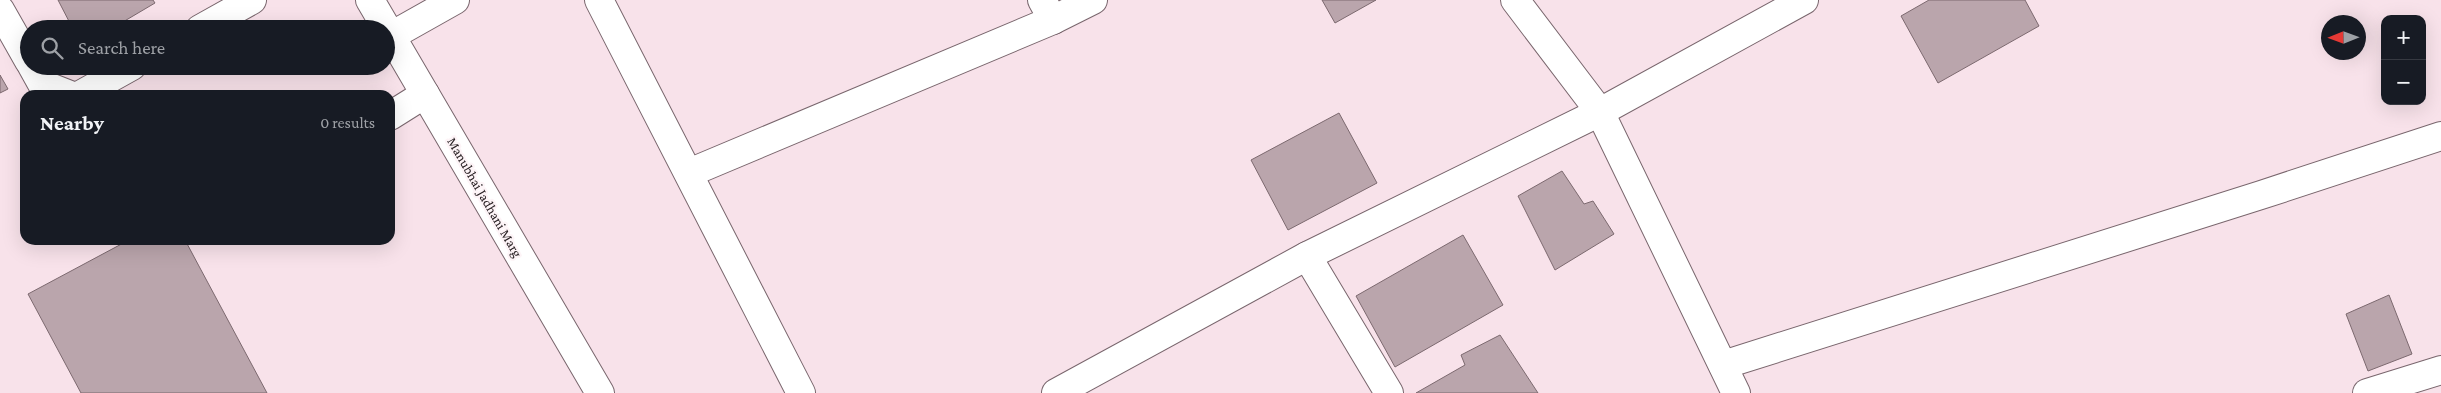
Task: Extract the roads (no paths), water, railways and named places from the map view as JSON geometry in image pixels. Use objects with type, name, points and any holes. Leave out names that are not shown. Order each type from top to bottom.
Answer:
[{"type":"street","points":[[216,20],[252,0]]},
{"type":"street","name":"Manubhai Jadhani Marg","points":[[370,0],[382,20]]},
{"type":"street","points":[[395,34],[455,0]]},
{"type":"street","points":[[599,0],[801,393]]},
{"type":"street","points":[[689,173],[1048,10],[1094,0]]},
{"type":"street","points":[[1514,0],[1600,112],[1736,393]]},
{"type":"street","points":[[1056,393],[1307,256],[1600,112],[1804,0]]},
{"type":"street","points":[[0,10],[20,44]]},
{"type":"street","name":"Manubhai Jadhani Marg","points":[[395,43],[600,393]]},
{"type":"street","points":[[37,75],[42,84],[57,90]]},
{"type":"street","points":[[89,90],[116,75]]},
{"type":"street","points":[[395,113],[425,94]]},
{"type":"street","points":[[1723,365],[2261,195],[2441,136]]},
{"type":"street","points":[[1307,256],[1389,393]]},
{"type":"street","points":[[2367,393],[2441,370]]}]
